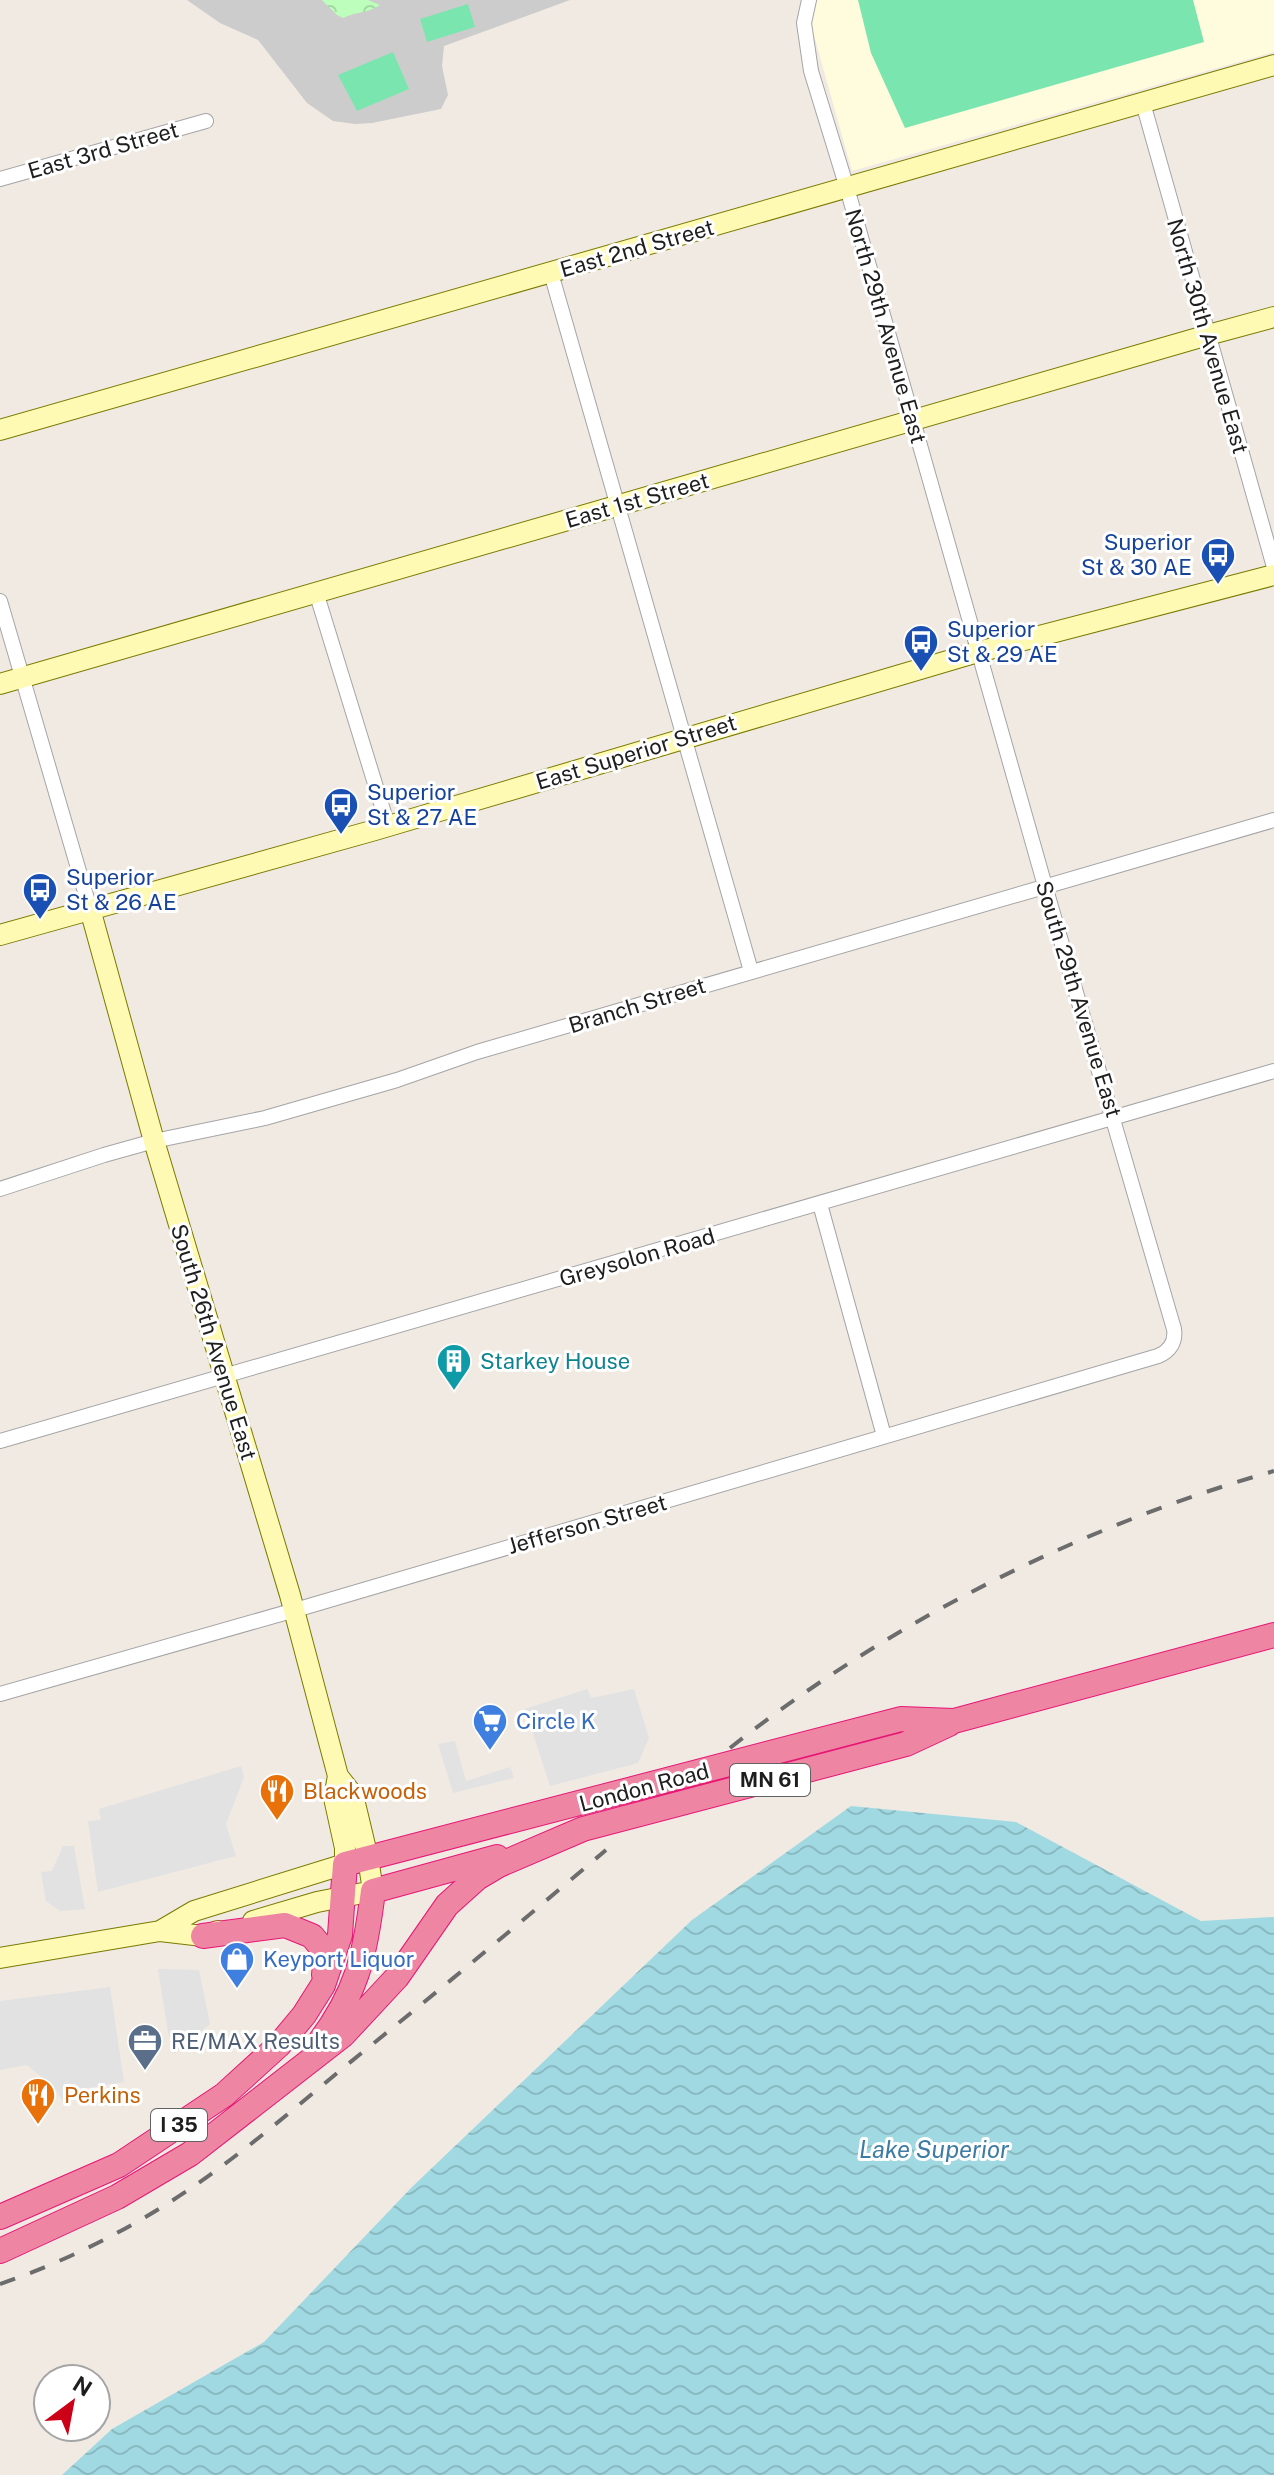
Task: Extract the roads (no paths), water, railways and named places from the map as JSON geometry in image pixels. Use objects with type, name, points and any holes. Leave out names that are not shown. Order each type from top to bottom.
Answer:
[{"type":"highway","name":"London Road","points":[[357,1861],[901,1719],[954,1721],[1274,1635]]},
{"type":"highway","name":"MN 61","points":[[583,1829],[906,1744],[954,1721]]},
{"type":"highway","name":"London Road","points":[[373,1891],[520,1851],[583,1829]]},
{"type":"highway","points":[[290,2077],[343,2035],[382,1995],[437,1916],[461,1891],[499,1865],[583,1829]]},
{"type":"highway","points":[[344,1897],[357,1861]]},
{"type":"highway","name":"I 35","points":[[0,2251],[117,2197],[190,2154],[290,2077],[341,2011],[360,1970],[373,1891]]},
{"type":"highway","name":"I 35","points":[[0,2217],[119,2165],[224,2095],[279,2045],[304,2015],[323,1985],[340,1935],[344,1897]]},
{"type":"highway","points":[[203,1936],[285,1925],[312,1936],[326,1953],[323,1985]]},
{"type":"street","name":"North 29th Avenue East","points":[[809,0],[804,23],[811,71],[978,652]]},
{"type":"street","name":"East 2nd Street","points":[[0,430],[1274,65]]},
{"type":"street","name":"North 30th Avenue East","points":[[1143,103],[1274,567]]},
{"type":"street","name":"East 3rd Street","points":[[0,179],[206,121]]},
{"type":"street","points":[[551,273],[751,971]]},
{"type":"street","name":"East 1st Street","points":[[0,684],[1274,317]]},
{"type":"street","name":"East Superior Street","points":[[0,935],[388,826],[978,652],[1274,575]]},
{"type":"street","points":[[316,592],[388,826]]},
{"type":"street","points":[[0,601],[90,909]]},
{"type":"street","name":"South 29th Avenue East","points":[[978,652],[1174,1329],[1171,1347]]},
{"type":"street","name":"Branch Street","points":[[0,1189],[154,1141],[265,1118],[397,1080],[477,1052],[1274,820]]},
{"type":"street","name":"South 26th Avenue East","points":[[90,909],[154,1141],[294,1610],[338,1776],[353,1795],[357,1861],[373,1891]]},
{"type":"street","name":"Greysolon Road","points":[[0,1441],[1274,1071]]},
{"type":"street","points":[[820,1204],[884,1436]]},
{"type":"street","name":"Jefferson Street","points":[[0,1694],[1158,1356],[1171,1347]]},
{"type":"street","name":"London Road","points":[[160,1931],[194,1911],[357,1861]]},
{"type":"street","name":"London Road","points":[[0,1958],[160,1931],[203,1936],[317,1902],[373,1891]]},
{"type":"water","name":"Lake Superior","points":[[851,1806],[1016,1822],[1201,1921],[1274,1917],[1274,2475],[62,2475],[97,2443],[112,2443],[112,2429],[264,2342],[412,2187],[692,1920]]},
{"type":"railway","points":[[730,1748],[854,1660],[988,1583],[1129,1520],[1274,1471]]},
{"type":"railway","points":[[0,2284],[91,2246],[149,2215],[204,2179],[275,2125],[606,1850]]},
{"type":"place","name":"Superior St & 30 AE","points":[[1218,586]]},
{"type":"place","name":"Superior St & 29 AE","points":[[921,673]]},
{"type":"place","name":"Superior St & 27 AE","points":[[341,836]]},
{"type":"place","name":"Superior St & 26 AE","points":[[40,921]]},
{"type":"place","name":"Starkey House","points":[[454,1392]]},
{"type":"place","name":"Circle K","points":[[490,1752]]},
{"type":"place","name":"Blackwoods","points":[[277,1822]]},
{"type":"place","name":"Keyport Liquor","points":[[237,1990]]},
{"type":"place","name":"RE/MAX Results","points":[[145,2072]]},
{"type":"place","name":"Perkins","points":[[38,2126]]}]
